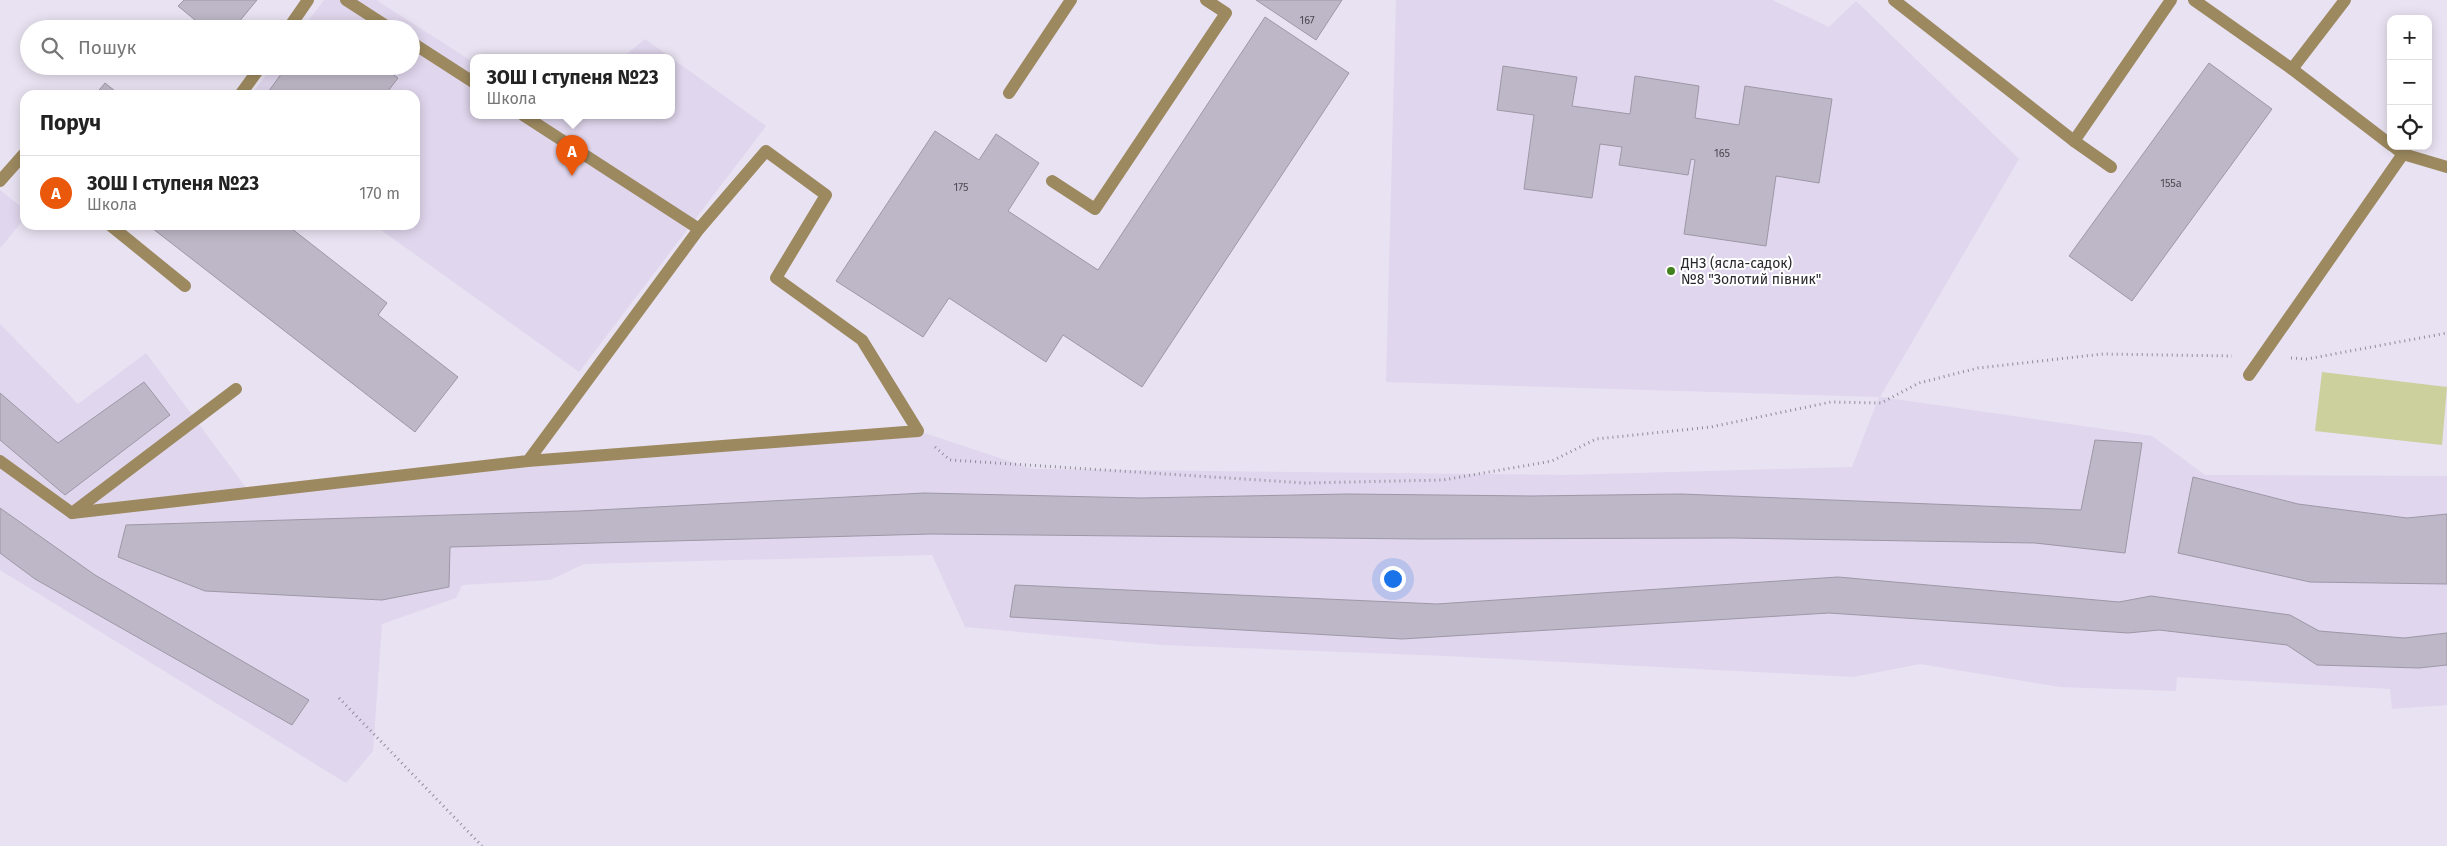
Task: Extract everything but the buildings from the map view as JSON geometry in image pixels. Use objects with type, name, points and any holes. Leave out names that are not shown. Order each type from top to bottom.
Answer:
[{"type":"lane","points":[[294,20],[308,0]]},
{"type":"lane","points":[[346,0],[377,20]]},
{"type":"lane","points":[[1009,92],[1071,0]]},
{"type":"lane","points":[[1052,181],[1095,209],[1226,13],[1206,0]]},
{"type":"lane","points":[[1894,0],[2074,141],[2111,167]]},
{"type":"lane","points":[[2074,141],[2171,0]]},
{"type":"lane","points":[[2194,0],[2292,69],[2387,142]]},
{"type":"lane","points":[[2292,69],[2345,0]]},
{"type":"lane","points":[[420,48],[470,80]]},
{"type":"lane","points":[[244,90],[254,75]]},
{"type":"lane","points":[[529,119],[699,229]]},
{"type":"lane","points":[[2249,375],[2394,150]]},
{"type":"lane","points":[[2400,150],[2447,167]]},
{"type":"lane","points":[[0,461],[72,514],[528,461],[918,431],[862,340],[776,278],[826,195],[766,151],[699,229],[528,461]]},
{"type":"lane","points":[[0,181],[20,159]]},
{"type":"lane","points":[[116,230],[185,286]]},
{"type":"lane","points":[[72,514],[236,389]]},
{"type":"path","points":[[918,431],[950,460],[1305,483],[1443,480],[1552,461],[1596,439],[1710,427],[1831,402],[1881,403],[1919,382],[1978,368],[2103,354],[2262,356],[2307,359],[2447,333]]},
{"type":"path","points":[[339,698],[482,846]]},
{"type":"shaded area","points":[[324,0],[376,0],[407,20],[309,20]]},
{"type":"shaded area","points":[[1396,0],[1772,0],[1829,27],[1856,1],[2019,159],[1880,397],[2152,436],[2205,475],[2447,476],[2447,705],[2392,709],[2390,689],[2177,677],[2176,691],[2060,687],[1920,664],[1853,677],[1447,656],[1163,645],[965,627],[932,555],[584,564],[550,580],[462,585],[456,598],[382,624],[373,751],[346,783],[0,570],[0,324],[78,404],[146,353],[250,493],[918,431],[1033,469],[1564,475],[1852,467],[1879,397],[1386,382]]},
{"type":"shaded area","points":[[420,28],[470,60],[470,119],[675,119],[675,61],[766,126],[579,372],[381,230],[420,230],[420,90],[255,90],[266,75],[420,75]]},
{"type":"shaded area","points":[[645,39],[666,54],[627,54]]},
{"type":"shaded area","points":[[0,190],[20,206],[20,224],[0,248]]},
{"type":"green space","points":[[2322,372],[2447,387],[2442,445],[2315,431]]},
{"type":"place","name":"ЗОШ І ступеня №23","points":[[572,176]]},
{"type":"place","name":"ДНЗ (ясла-садок) №8 \"Золотий півник\"","points":[[1671,271]]}]
